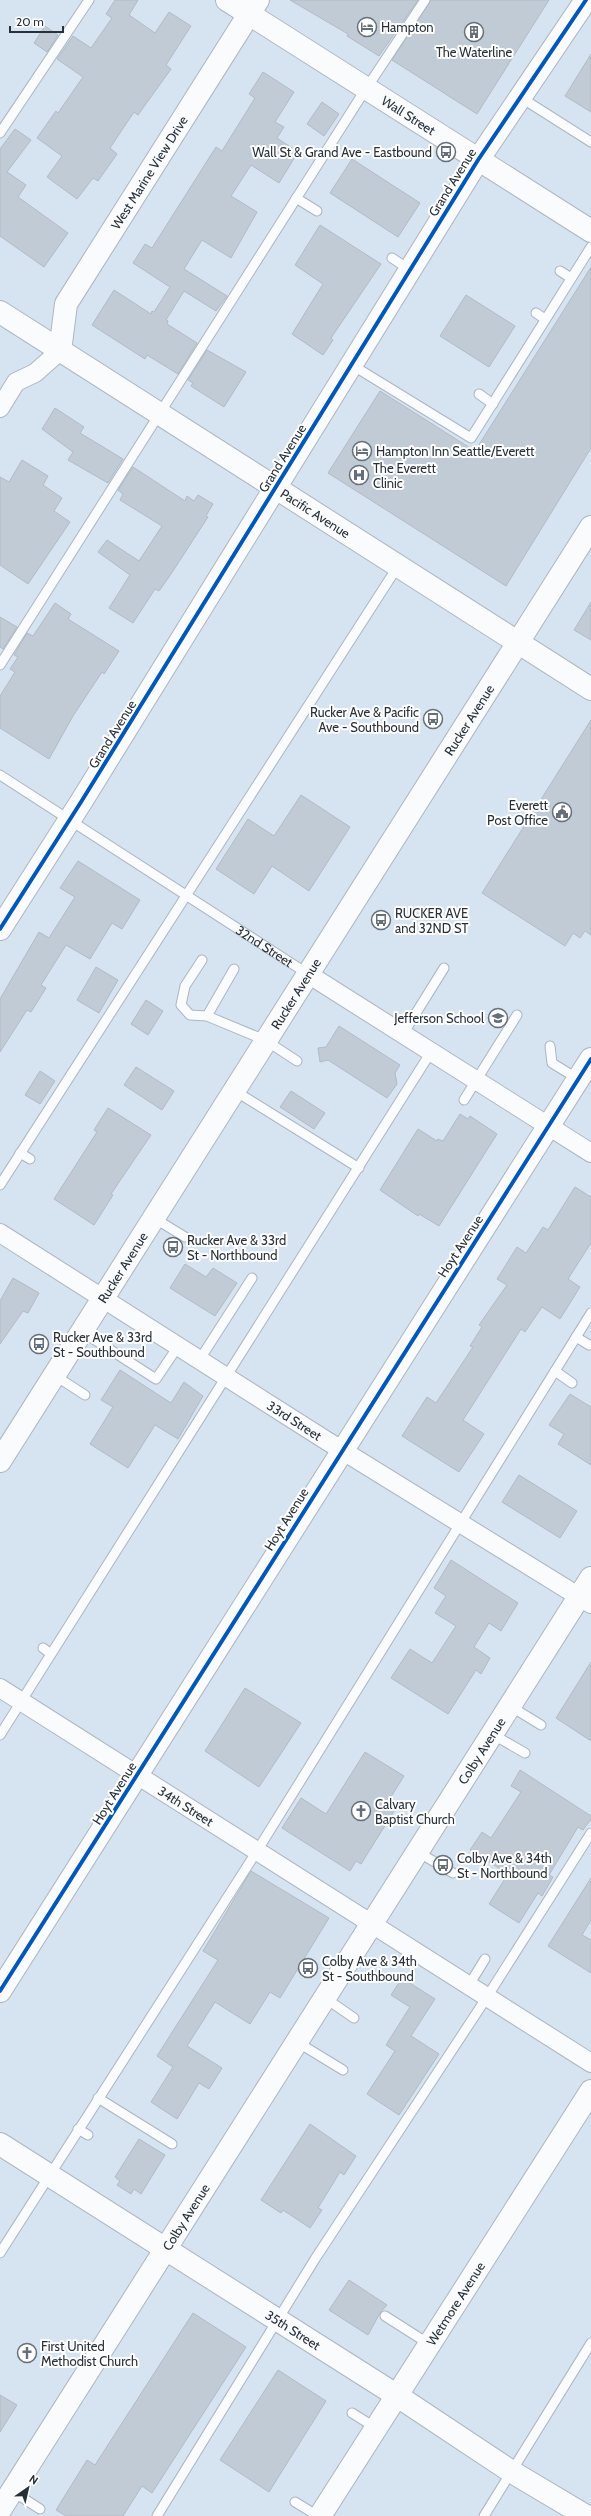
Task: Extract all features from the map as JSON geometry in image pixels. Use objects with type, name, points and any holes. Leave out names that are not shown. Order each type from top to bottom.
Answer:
[{"type":"street","name":"Wall Street","points":[[227,0],[253,7],[366,89],[591,231]]},
{"type":"street","name":"Grand Avenue","points":[[0,929],[70,820],[478,160],[586,0]]},
{"type":"street","name":"West Marine View Drive","points":[[60,351],[66,304],[253,7]]},
{"type":"street","name":"Pacific Avenue","points":[[0,312],[591,689]]},
{"type":"street","points":[[0,408],[16,382],[35,373],[60,351]]},
{"type":"street","name":"Rucker Avenue","points":[[0,1461],[102,1297],[591,527]]},
{"type":"street","name":"32nd Street","points":[[308,974],[591,1153]]},
{"type":"street","name":"Hoyt Avenue","points":[[0,1991],[591,1059]]},
{"type":"street","name":"33rd Street","points":[[0,1233],[342,1450],[585,1600]]},
{"type":"street","name":"Colby Avenue","points":[[0,2510],[510,1706],[585,1600],[591,1578]]},
{"type":"street","name":"34th Street","points":[[0,1688],[372,1924]]},
{"type":"street","points":[[372,1924],[591,2063]]},
{"type":"street","name":"Wetmore Avenue","points":[[319,2516],[591,2091]]},
{"type":"street","name":"35th Street","points":[[0,2144],[396,2395],[512,2472],[586,2516]]},
{"type":"lane","points":[[0,133],[90,0]]},
{"type":"lane","points":[[0,665],[296,198],[425,0]]},
{"type":"lane","points":[[520,97],[591,142]]},
{"type":"lane","points":[[296,198],[317,210]]},
{"type":"lane","points":[[352,365],[471,438],[591,247]]},
{"type":"lane","points":[[392,258],[410,270]]},
{"type":"lane","points":[[560,271],[571,278]]},
{"type":"lane","points":[[536,313],[545,319]]},
{"type":"lane","points":[[479,394],[493,404]]},
{"type":"lane","points":[[0,1185],[398,566]]},
{"type":"lane","name":"32nd Street","points":[[0,775],[308,974]]},
{"type":"lane","points":[[202,960],[185,986],[181,1005],[190,1015],[207,1016],[265,1040],[297,1061]]},
{"type":"lane","points":[[402,1034],[444,968]]},
{"type":"lane","points":[[207,1016],[234,970]]},
{"type":"lane","points":[[464,1100],[517,1014]]},
{"type":"lane","points":[[550,1046],[552,1063],[578,1079]]},
{"type":"lane","points":[[0,1735],[228,1377],[431,1052]]},
{"type":"lane","points":[[234,1090],[359,1168]]},
{"type":"lane","points":[[20,1153],[30,1159]]},
{"type":"lane","points":[[153,1217],[185,1237]]},
{"type":"lane","points":[[200,1359],[252,1278]]},
{"type":"lane","points":[[0,2253],[257,1851],[591,1313]]},
{"type":"lane","points":[[81,1331],[156,1379],[179,1346]]},
{"type":"lane","points":[[576,1337],[589,1345]]},
{"type":"lane","points":[[556,1371],[572,1383]]},
{"type":"lane","points":[[54,1375],[85,1395]]},
{"type":"lane","points":[[43,1648],[51,1654]]},
{"type":"lane","points":[[510,1706],[541,1725]]},
{"type":"lane","points":[[492,1734],[525,1754]]},
{"type":"lane","points":[[157,2516],[277,2320],[488,1997],[591,1833]]},
{"type":"lane","points":[[418,1852],[453,1873]]},
{"type":"lane","points":[[468,1985],[485,1959]]},
{"type":"lane","points":[[325,1998],[354,2018]]},
{"type":"lane","points":[[297,2042],[343,2070]]},
{"type":"lane","points":[[98,2098],[172,2144]]},
{"type":"lane","points":[[78,2129],[88,2135]]},
{"type":"lane","points":[[385,2316],[429,2344]]},
{"type":"lane","points":[[484,2516],[591,2343]]},
{"type":"lane","points":[[352,2413],[376,2428]]},
{"type":"lane","points":[[12,2491],[40,2509]]},
{"type":"lane","points":[[295,2502],[319,2516]]},
{"type":"building","points":[[115,0],[138,0],[129,15],[155,33],[169,12],[191,26],[166,65],[171,69],[138,115],[134,112],[110,148],[117,154],[98,181],[93,178],[77,199],[47,177],[62,156],[37,138],[56,111],[58,113],[83,77],[57,59],[73,36],[91,48],[112,18],[106,14]]},
{"type":"building","name":"Hampton","points":[[290,0],[418,0],[379,56],[347,36],[348,34]]},
{"type":"building","name":"The Waterline","points":[[431,0],[549,0],[477,114],[392,60]]},
{"type":"building","points":[[45,26],[58,35],[47,52],[34,43]]},
{"type":"building","points":[[591,54],[591,112],[565,96]]},
{"type":"building","points":[[263,72],[294,92],[275,122],[284,127],[277,138],[298,152],[279,183],[251,165],[231,196],[257,212],[231,258],[202,240],[184,269],[227,296],[216,311],[184,291],[166,320],[168,321],[167,324],[197,343],[178,374],[147,355],[145,359],[92,325],[114,290],[151,314],[152,311],[154,312],[170,287],[133,263],[145,244],[152,248],[216,147],[222,151],[255,98],[249,94]]},
{"type":"building","points":[[322,102],[339,114],[324,136],[307,124]]},
{"type":"building","points":[[15,129],[31,140],[7,172],[26,185],[18,197],[68,233],[44,267],[0,236],[0,149]]},
{"type":"building","points":[[352,159],[420,203],[398,237],[330,193]]},
{"type":"building","points":[[320,225],[381,264],[331,338],[333,340],[323,355],[292,334],[323,284],[295,265]]},
{"type":"building","points":[[591,267],[591,448],[506,586],[328,473],[380,391],[475,451]]},
{"type":"building","points":[[466,295],[515,326],[489,367],[440,336]]},
{"type":"building","points":[[207,350],[246,372],[224,407],[191,386],[193,383],[188,380]]},
{"type":"building","points":[[55,408],[84,427],[80,433],[123,459],[108,483],[68,460],[73,452],[42,429]]},
{"type":"building","points":[[22,460],[48,476],[43,485],[62,498],[54,511],[70,522],[28,584],[0,565],[0,477],[9,482]]},
{"type":"building","points":[[133,467],[185,501],[187,496],[194,501],[198,495],[213,504],[206,516],[208,517],[171,574],[159,591],[155,589],[133,623],[109,608],[130,575],[98,552],[107,540],[139,561],[162,526],[120,500],[123,494],[118,490]]},
{"type":"building","points":[[591,602],[591,640],[574,630]]},
{"type":"building","points":[[55,603],[71,614],[68,619],[119,651],[104,674],[102,672],[73,716],[49,759],[0,728],[0,696],[15,672],[10,669],[18,657],[14,655],[27,633],[33,636]]},
{"type":"building","points":[[0,617],[17,627],[3,649],[0,647]]},
{"type":"building","name":"Everett Post Office","points":[[591,720],[591,935],[585,931],[580,938],[573,933],[565,946],[482,893]]},
{"type":"building","points":[[301,795],[350,827],[309,891],[272,866],[254,894],[216,869],[248,819],[274,836]]},
{"type":"building","points":[[78,861],[140,900],[122,929],[112,923],[90,959],[66,945],[41,985],[46,988],[31,1012],[27,1010],[0,1052],[0,999],[39,932],[49,938],[75,897],[60,888]]},
{"type":"building","points":[[96,967],[118,980],[99,1013],[77,1000]]},
{"type":"building","points":[[146,1000],[163,1011],[148,1035],[131,1024]]},
{"type":"building","points":[[339,1026],[400,1065],[395,1073],[397,1084],[387,1098],[328,1060],[320,1062],[318,1048],[326,1047]]},
{"type":"building","points":[[136,1067],[174,1091],[162,1110],[124,1085]]},
{"type":"building","points":[[40,1071],[55,1081],[40,1104],[25,1095]]},
{"type":"building","points":[[291,1091],[325,1113],[314,1129],[280,1107]]},
{"type":"building","points":[[108,1108],[151,1135],[111,1194],[113,1195],[94,1225],[54,1199],[97,1132],[94,1130]]},
{"type":"building","points":[[460,1114],[468,1119],[470,1116],[497,1134],[439,1226],[419,1214],[418,1216],[380,1190],[418,1129],[437,1141],[438,1139],[443,1141]]},
{"type":"building","points":[[575,1187],[591,1197],[591,1243],[568,1279],[580,1287],[560,1319],[542,1307],[525,1332],[521,1329],[463,1420],[484,1434],[459,1472],[402,1436],[427,1397],[436,1403],[473,1347],[470,1346],[482,1327],[479,1325],[507,1285],[497,1279],[517,1247],[526,1253],[543,1227],[548,1230]]},
{"type":"building","points":[[185,1264],[206,1277],[213,1268],[237,1283],[215,1316],[170,1288]]},
{"type":"building","points":[[13,1278],[39,1293],[28,1313],[23,1311],[0,1344],[0,1301]]},
{"type":"building","points":[[120,1370],[171,1403],[184,1382],[203,1396],[178,1439],[155,1425],[128,1468],[90,1444],[113,1407],[101,1400]]},
{"type":"building","points":[[570,1394],[591,1407],[591,1465],[558,1444],[564,1434],[549,1425]]},
{"type":"building","points":[[519,1475],[577,1511],[560,1538],[502,1502]]},
{"type":"building","points":[[451,1560],[518,1603],[501,1631],[489,1623],[474,1647],[490,1658],[481,1674],[476,1670],[448,1714],[391,1678],[410,1649],[432,1663],[456,1626],[435,1613],[446,1596],[434,1588]]},
{"type":"building","points":[[591,1662],[591,1741],[556,1718]]},
{"type":"building","points":[[245,1688],[301,1723],[259,1787],[205,1751]]},
{"type":"building","name":"Calvary Baptist Church","points":[[365,1752],[404,1776],[387,1803],[396,1808],[361,1864],[356,1861],[350,1871],[282,1828],[301,1798],[326,1814]]},
{"type":"building","points":[[520,1770],[591,1816],[591,1819],[583,1830],[578,1827],[549,1875],[553,1877],[542,1896],[538,1893],[519,1923],[489,1904],[508,1874],[470,1850],[482,1832],[491,1838],[521,1792],[511,1786]]},
{"type":"building","points":[[251,1871],[329,1918],[280,1998],[270,1992],[250,2024],[215,2002],[187,2046],[222,2068],[209,2089],[199,2083],[177,2119],[151,2102],[173,2067],[157,2056],[218,1960],[203,1951]]},
{"type":"building","points":[[591,1878],[591,1920],[582,1935],[591,1940],[591,1973],[548,1946]]},
{"type":"building","points":[[402,1978],[435,1999],[411,2036],[439,2054],[399,2115],[367,2094],[395,2051],[386,2045],[410,2007],[391,1995]]},
{"type":"building","points":[[310,2124],[356,2156],[344,2175],[340,2172],[318,2208],[322,2210],[310,2228],[283,2210],[281,2213],[261,2200]]},
{"type":"building","points":[[139,2139],[165,2155],[141,2194],[134,2189],[131,2194],[117,2185],[120,2181],[115,2177]]},
{"type":"building","points":[[349,2280],[387,2305],[380,2313],[368,2335],[329,2310]]},
{"type":"building","points":[[193,2313],[246,2347],[152,2493],[142,2486],[123,2516],[66,2516],[56,2510],[87,2460],[95,2465]]},
{"type":"building","points":[[278,2370],[326,2401],[269,2492],[220,2460]]},
{"type":"building","points":[[0,2395],[17,2405],[0,2432]]},
{"type":"cycle path","points":[[0,929],[81,802],[478,160],[586,0]]},
{"type":"cycle path","points":[[0,1991],[591,1059]]},
{"type":"place","name":"Hampton","points":[[367,27]]},
{"type":"place","name":"The Waterline","points":[[474,32]]},
{"type":"place","name":"Wall St & Grand Ave - Eastbound","points":[[446,152]]},
{"type":"place","name":"Hampton Inn Seattle/Everett","points":[[362,451]]},
{"type":"place","name":"The Everett Clinic","points":[[359,475]]},
{"type":"place","name":"Rucker Ave & Pacific Ave - Southbound","points":[[433,719]]},
{"type":"place","name":"Everett Post Office","points":[[562,812]]},
{"type":"place","name":"RUCKER AVE and 32ND ST","points":[[381,920]]},
{"type":"place","name":"Jefferson School","points":[[498,1018]]},
{"type":"place","name":"Rucker Ave & 33rd St - Northbound","points":[[173,1247]]},
{"type":"place","name":"Rucker Ave & 33rd St - Southbound","points":[[39,1344]]},
{"type":"place","name":"Calvary Baptist Church","points":[[361,1811]]},
{"type":"place","name":"Colby Ave & 34th St - Northbound","points":[[443,1865]]},
{"type":"place","name":"Colby Ave & 34th St - Southbound","points":[[308,1968]]},
{"type":"place","name":"First United Methodist Church","points":[[27,2353]]}]
